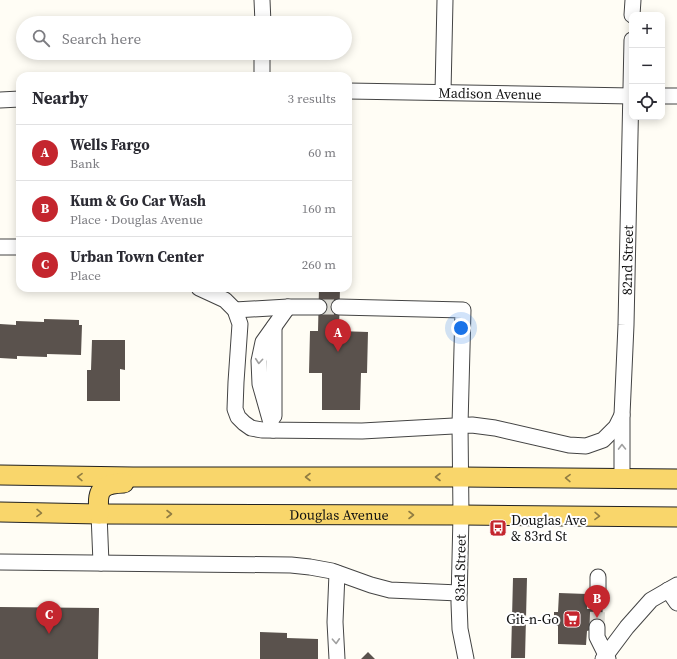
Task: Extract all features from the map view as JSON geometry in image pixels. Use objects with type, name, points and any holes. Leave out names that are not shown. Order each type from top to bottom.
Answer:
[{"type":"main road","points":[[0,475],[677,479]]},
{"type":"main road","points":[[99,514],[98,498],[103,488],[111,484],[175,482],[190,477]]},
{"type":"main road","name":"Douglas Avenue","points":[[0,512],[99,514],[677,517]]},
{"type":"street","points":[[262,0],[262,16]]},
{"type":"street","points":[[443,92],[445,0]]},
{"type":"street","points":[[632,12],[633,0]]},
{"type":"street","name":"82nd Street","points":[[632,48],[632,84]]},
{"type":"street","points":[[262,60],[262,72]]},
{"type":"street","name":"Madison Avenue","points":[[352,91],[629,96]]},
{"type":"street","points":[[665,96],[677,96]]},
{"type":"street","points":[[0,100],[16,99]]},
{"type":"street","name":"82nd Street","points":[[622,479],[622,415],[631,120]]},
{"type":"street","points":[[0,247],[16,248]]},
{"type":"street","points":[[208,292],[225,300],[235,310],[240,324],[235,409],[238,417],[251,428],[262,430],[362,430],[472,425],[495,428],[569,444],[586,446],[603,440],[616,428],[622,415]]},
{"type":"street","points":[[235,310],[288,306],[319,307]]},
{"type":"street","points":[[273,430],[260,384],[258,372],[259,361],[263,342],[288,306]]},
{"type":"street","name":"83rd Street","points":[[339,307],[463,310],[460,425],[461,515],[459,593],[460,629],[466,659]]},
{"type":"street","points":[[99,514],[101,563]]},
{"type":"street","points":[[0,562],[291,565],[310,567],[337,573],[390,590],[459,593]]},
{"type":"street","points":[[337,573],[335,622],[337,659]]},
{"type":"street","points":[[598,577],[598,600]]},
{"type":"street","points":[[605,658],[627,627],[651,600],[672,587],[677,603]]},
{"type":"street","points":[[597,627],[597,637],[605,658]]},
{"type":"building","points":[[319,292],[340,292],[339,331],[368,332],[367,373],[361,373],[360,410],[322,410],[322,373],[309,373],[310,331],[318,331]]},
{"type":"building","points":[[44,319],[79,320],[79,325],[82,325],[81,355],[47,354],[47,357],[17,356],[17,359],[0,358],[0,324],[16,325],[16,321],[44,322]]},
{"type":"building","points":[[92,340],[125,340],[125,370],[120,369],[120,401],[87,401],[87,370],[91,370]]},
{"type":"building","points":[[513,578],[527,578],[525,658],[511,658]]},
{"type":"building","name":"Git-n-Go","points":[[559,593],[587,594],[587,609],[591,609],[591,600],[603,599],[602,627],[587,631],[586,645],[558,644],[558,626],[554,626],[554,612],[558,612]]},
{"type":"building","points":[[0,607],[99,608],[98,659],[0,659]]},
{"type":"building","points":[[260,632],[287,633],[287,638],[318,639],[318,659],[260,659]]},
{"type":"building","points":[[368,652],[375,659],[361,659]]},
{"type":"tunnel","points":[[319,307],[339,307]]},
{"type":"tunnel","points":[[597,627],[598,599]]},
{"type":"place","name":"Wells Fargo","points":[[338,352]]},
{"type":"place","name":"Douglas Ave & 83rd St","points":[[498,528]]},
{"type":"place","name":"Kum & Go Car Wash","points":[[597,618]]},
{"type":"place","name":"Git-n-Go","points":[[572,619]]},
{"type":"place","name":"Urban Town Center","points":[[49,634]]}]
